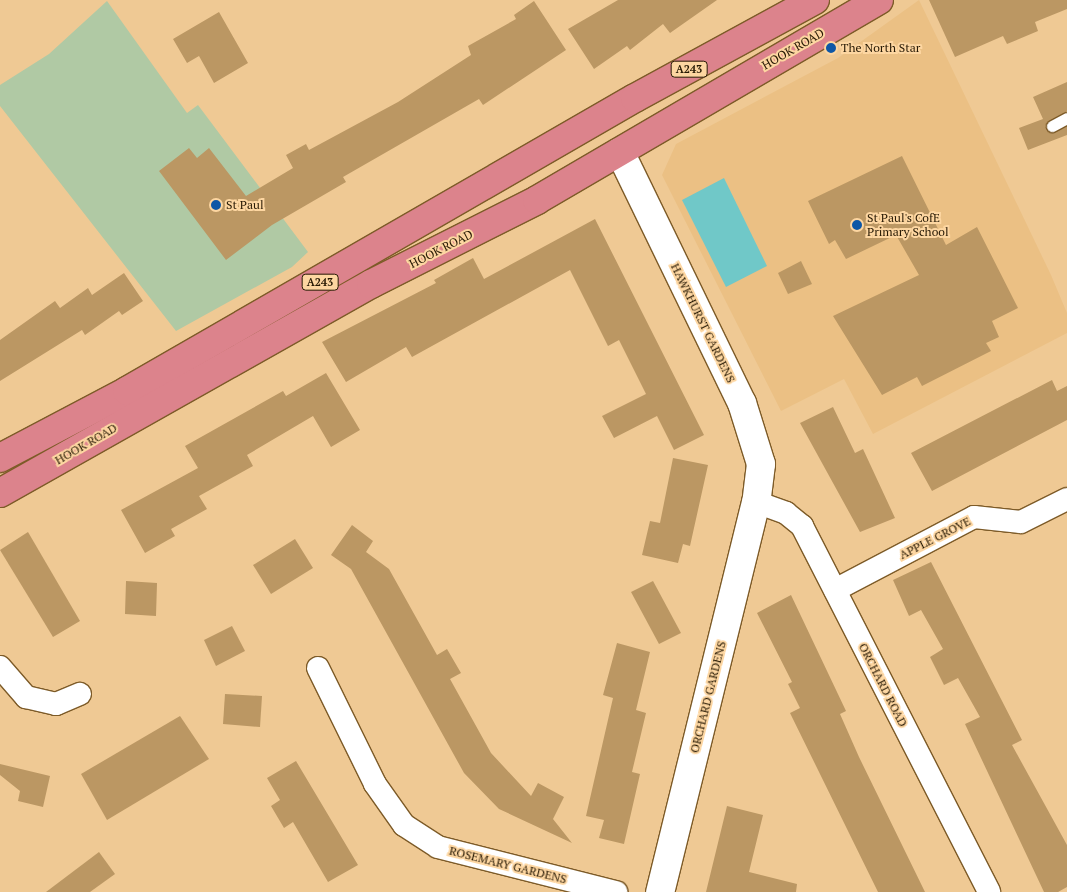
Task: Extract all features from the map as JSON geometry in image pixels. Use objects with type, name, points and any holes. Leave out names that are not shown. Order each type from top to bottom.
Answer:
[{"type":"highway","name":"A243","points":[[0,458],[127,391],[635,98],[815,0]]},
{"type":"highway","name":"HOOK ROAD","points":[[0,493],[362,289],[537,200],[879,0]]},
{"type":"street","name":"HAWKHURST GARDENS","points":[[620,152],[755,434],[761,464],[756,502]]},
{"type":"street","name":"APPLE GROVE","points":[[834,590],[974,517],[1021,522],[1067,498]]},
{"type":"street","name":"ORCHARD ROAD","points":[[756,502],[786,513],[802,526],[989,892]]},
{"type":"street","name":"ORCHARD GARDENS","points":[[660,892],[756,502]]},
{"type":"street","points":[[0,667],[26,697],[56,704],[80,694]]},
{"type":"street","name":"ROSEMARY GARDENS","points":[[318,668],[375,784],[404,825],[438,847],[616,892]]},
{"type":"lane","points":[[1052,126],[1067,118]]},
{"type":"shaded area","name":"St Paul's CofE Primary School","points":[[919,0],[1051,275],[1067,313],[1067,333],[873,434],[844,379],[781,411],[662,175],[676,144],[838,58]]},
{"type":"green space","points":[[107,1],[187,113],[198,105],[308,252],[292,267],[176,331],[0,106],[0,85],[49,54]]},
{"type":"water","points":[[724,178],[767,266],[726,287],[682,200]]},
{"type":"building","points":[[618,0],[717,0],[670,33],[663,24],[630,50],[627,46],[594,69],[568,29]]},
{"type":"building","points":[[929,0],[1067,0],[1067,9],[1035,22],[1038,31],[1007,44],[1003,36],[955,57]]},
{"type":"building","points":[[534,1],[566,50],[483,105],[479,99],[343,177],[346,182],[272,225],[226,260],[159,171],[189,148],[197,158],[209,148],[246,196],[293,168],[286,155],[306,144],[309,150],[398,102],[471,55],[468,46],[516,19],[514,15]]},
{"type":"building","points":[[219,12],[248,63],[214,83],[199,56],[187,63],[173,39]]},
{"type":"building","points":[[1067,82],[1067,111],[1045,126],[1052,133],[1067,126],[1067,135],[1028,150],[1019,128],[1043,119],[1033,97]]},
{"type":"building","points":[[902,156],[946,245],[977,227],[1018,308],[992,321],[999,337],[986,343],[991,351],[922,386],[917,377],[882,395],[833,316],[919,275],[896,235],[846,259],[835,240],[829,244],[808,201]]},
{"type":"building","points":[[595,219],[704,435],[674,450],[657,416],[614,438],[602,416],[646,394],[619,340],[608,346],[570,270],[412,357],[406,347],[346,382],[322,342],[436,283],[434,280],[473,258],[484,279]]},
{"type":"building","points":[[801,261],[812,284],[788,294],[778,273]]},
{"type":"building","points":[[124,273],[143,301],[122,315],[119,311],[85,335],[82,330],[0,381],[0,340],[55,301],[60,308],[88,288],[92,295]]},
{"type":"building","points":[[326,373],[360,430],[331,447],[313,416],[247,455],[253,466],[199,496],[207,509],[171,529],[175,536],[145,553],[121,510],[198,468],[185,446],[283,391],[286,396]]},
{"type":"building","points":[[1052,380],[1057,391],[1067,386],[1067,420],[932,491],[911,453]]},
{"type":"building","points":[[833,407],[855,453],[863,449],[895,518],[860,532],[800,423]]},
{"type":"building","points":[[673,458],[708,465],[690,546],[683,544],[678,563],[642,555],[650,521],[660,523]]},
{"type":"building","points":[[352,525],[373,541],[366,552],[389,569],[437,655],[447,649],[461,673],[450,679],[491,753],[531,796],[538,783],[564,797],[553,819],[572,843],[499,809],[464,773],[351,569],[331,555]]},
{"type":"building","points":[[28,532],[80,621],[53,637],[0,550]]},
{"type":"building","points":[[295,539],[313,568],[271,594],[253,565]]},
{"type":"building","points":[[931,562],[1022,740],[1012,745],[1067,845],[1067,887],[1058,892],[1044,892],[965,724],[980,717],[958,678],[944,685],[930,657],[943,649],[921,610],[909,616],[893,580]]},
{"type":"building","points":[[126,581],[157,583],[156,616],[125,614]]},
{"type":"building","points":[[653,581],[681,633],[659,644],[631,592]]},
{"type":"building","points":[[791,595],[846,711],[840,714],[859,757],[925,892],[878,892],[790,713],[800,708],[788,684],[792,682],[757,613]]},
{"type":"building","points":[[232,626],[245,651],[216,666],[204,640]]},
{"type":"building","points":[[617,643],[650,652],[636,710],[646,713],[632,772],[640,774],[624,844],[599,838],[604,820],[586,816],[613,698],[603,695]]},
{"type":"building","points":[[225,694],[262,696],[260,727],[223,724]]},
{"type":"building","points":[[180,716],[209,759],[107,820],[81,774]]},
{"type":"building","points":[[296,761],[358,865],[328,882],[293,822],[284,828],[271,806],[280,800],[267,778]]},
{"type":"building","points":[[0,764],[50,776],[43,807],[18,801],[20,791],[0,775]]},
{"type":"building","points":[[727,806],[763,815],[749,872],[797,884],[796,892],[706,892]]},
{"type":"building","points":[[99,852],[115,874],[90,892],[46,892]]},
{"type":"place","name":"The North Star","points":[[831,48]]},
{"type":"place","name":"St Paul","points":[[216,205]]},
{"type":"place","name":"St Paul's CofE Primary School","points":[[857,225]]}]
